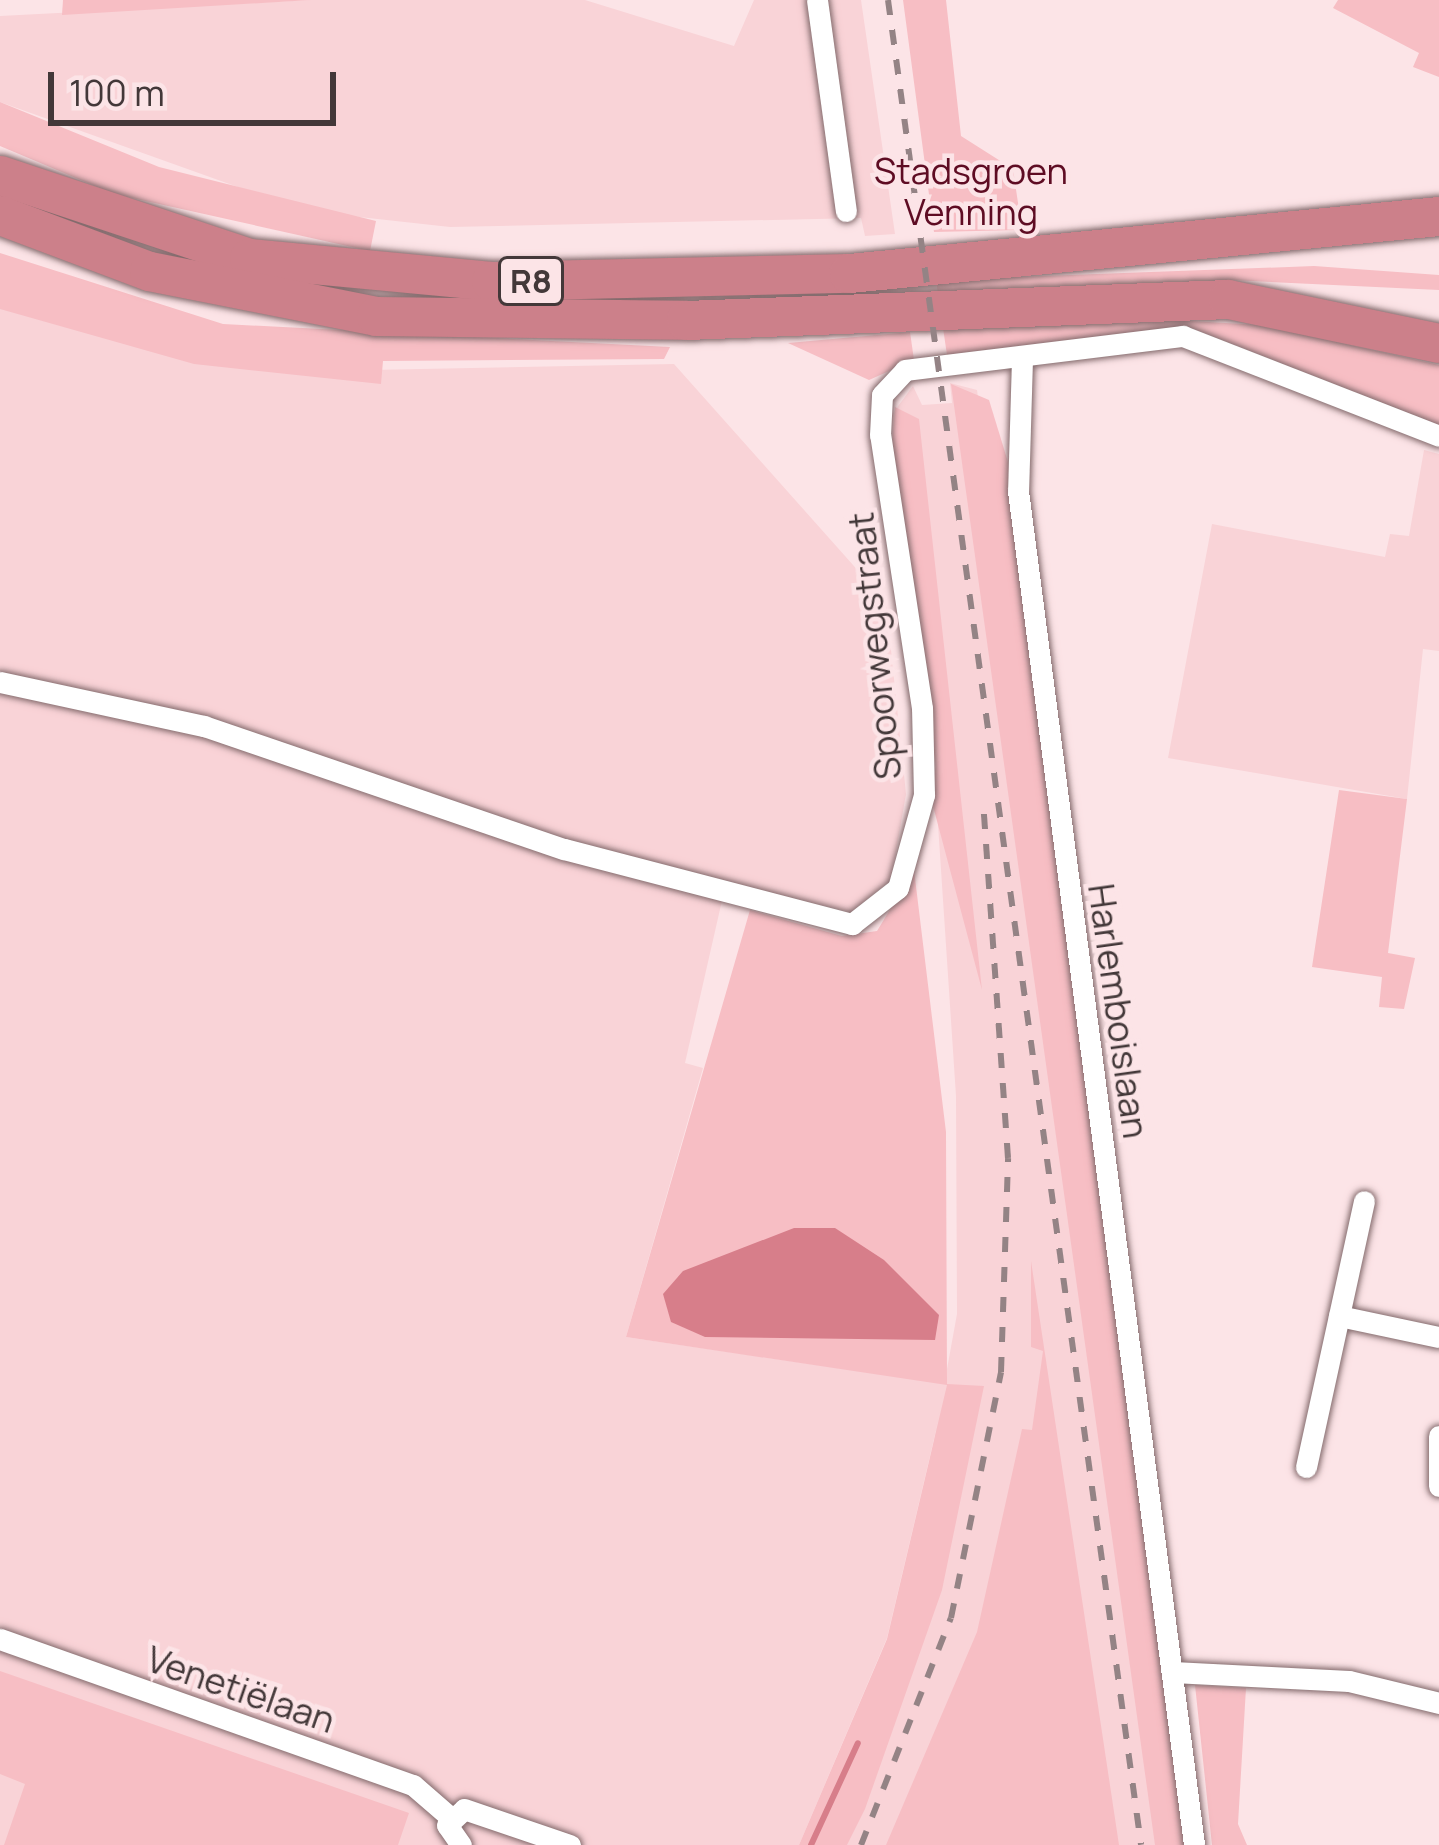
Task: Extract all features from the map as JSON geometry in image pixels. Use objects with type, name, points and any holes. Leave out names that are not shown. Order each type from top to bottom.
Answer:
[{"type":"highway","name":"R8","points":[[0,176],[249,258],[491,281],[849,273],[1439,216]]},
{"type":"highway","name":"R8","points":[[0,215],[190,282],[376,316],[686,320],[1228,299],[1439,343]]},
{"type":"street","points":[[817,0],[846,211]]},
{"type":"street","name":"Spoorwegstraat","points":[[0,682],[204,726],[564,849],[837,923],[865,921],[898,888],[926,762],[883,395],[905,370],[1183,336],[1439,436]]},
{"type":"street","name":"Harlemboislaan","points":[[1022,359],[1018,491],[1193,1845]]},
{"type":"street","points":[[1306,1467],[1364,1201]]},
{"type":"street","points":[[1339,1316],[1439,1336]]},
{"type":"street","points":[[1439,1436],[1439,1486]]},
{"type":"street","name":"Venetiëlaan","points":[[0,1639],[412,1785],[450,1817]]},
{"type":"street","points":[[1173,1672],[1349,1681],[1439,1703]]},
{"type":"street","points":[[460,1845],[450,1817],[468,1809],[570,1845]]},
{"type":"shaded area","points":[[311,0],[585,0],[734,46],[754,0],[861,0],[895,234],[865,236],[861,218],[450,227],[305,211],[0,102],[0,16]]},
{"type":"shaded area","points":[[0,283],[370,370],[674,364],[886,602],[906,794],[891,880],[851,912],[726,883],[685,1063],[703,1068],[626,1337],[947,1384],[887,1638],[799,1845],[0,1845]]},
{"type":"shaded area","points":[[950,383],[977,390],[1179,1845],[814,1845],[902,1617],[957,1314],[956,1096],[932,734],[890,417],[913,386],[922,405],[952,403]]},
{"type":"shaded area","points":[[1424,450],[1439,454],[1439,651],[1423,649],[1407,799],[1168,758],[1212,524],[1385,557],[1390,534],[1409,536]]},
{"type":"shaded area","points":[[794,1228],[835,1228],[884,1260],[939,1315],[935,1340],[705,1337],[671,1322],[663,1294],[683,1271]]},
{"type":"green space","points":[[63,0],[311,0],[62,15]]},
{"type":"green space","name":"Stadsgroen Venning","points":[[903,0],[946,0],[961,136],[1013,169],[1022,230],[934,232]]},
{"type":"green space","points":[[1338,0],[1439,0],[1439,77],[1413,67],[1419,53],[1333,8]]},
{"type":"green space","points":[[0,102],[159,167],[376,221],[370,251],[114,194],[0,146]]},
{"type":"green space","points":[[0,253],[223,324],[670,347],[664,359],[383,361],[381,384],[194,364],[0,309]]},
{"type":"green space","points":[[1314,266],[1439,275],[1439,290],[1230,280],[938,294],[936,280]]},
{"type":"green space","points":[[1172,320],[1261,325],[1439,365],[1439,425],[1189,327],[947,355],[943,328]]},
{"type":"green space","points":[[910,332],[914,360],[869,380],[788,343]]},
{"type":"green space","points":[[951,384],[989,400],[1008,462],[1186,1845],[1155,1845]]},
{"type":"green space","points":[[895,407],[919,419],[982,990],[929,791],[936,767],[891,460]]},
{"type":"green space","points":[[1339,790],[1407,799],[1388,953],[1415,958],[1404,1009],[1379,1007],[1382,977],[1312,967]]},
{"type":"green space","points":[[914,870],[946,1132],[947,1384],[984,1386],[942,1590],[865,1809],[847,1845],[799,1845],[887,1639],[947,1385],[626,1337],[750,910],[842,936],[877,931]]},
{"type":"green space","points":[[1031,1261],[1119,1845],[886,1845],[977,1632],[1022,1429],[1032,1430],[1043,1351],[1031,1347]]},
{"type":"green space","points":[[0,1671],[409,1813],[398,1845],[4,1845],[25,1784],[0,1774]]},
{"type":"green space","points":[[1195,1685],[1246,1688],[1238,1824],[1247,1845],[1212,1845]]},
{"type":"waterway","points":[[811,1845],[858,1743]]},
{"type":"railway","points":[[888,0],[1141,1845]]},
{"type":"railway","points":[[861,1845],[951,1618],[1001,1372],[1008,1158],[983,804]]}]
